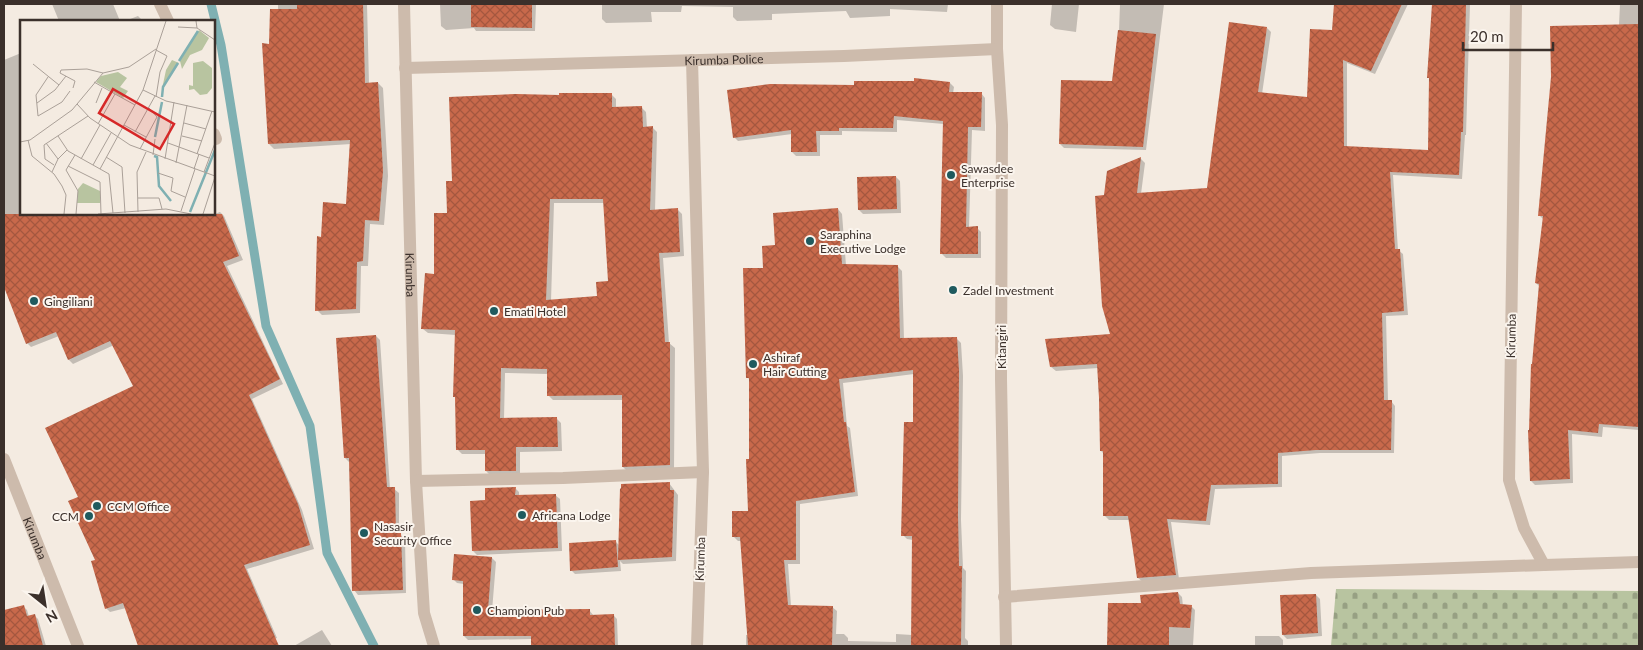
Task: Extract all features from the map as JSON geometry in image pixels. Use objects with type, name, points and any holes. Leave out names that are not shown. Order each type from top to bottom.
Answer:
[{"type":"street","points":[[160,4],[168,20]]},
{"type":"street","name":"Kirumba","points":[[404,4],[416,482],[424,612],[434,646]]},
{"type":"street","points":[[997,4],[997,49]]},
{"type":"street","name":"Kirumba","points":[[1516,4],[1509,480],[1524,528],[1544,565]]},
{"type":"street","name":"Kirumba Police","points":[[405,68],[844,56],[997,49]]},
{"type":"street","name":"Kitangiri","points":[[997,49],[1002,125],[1001,379],[1006,646]]},
{"type":"street","name":"Kirumba","points":[[692,60],[703,472],[697,646]]},
{"type":"street","name":"Kirumba","points":[[4,459],[78,646]]},
{"type":"street","points":[[416,482],[703,472]]},
{"type":"street","points":[[1004,597],[1311,573],[1639,562]]},
{"type":"green space","points":[[1336,589],[1639,591],[1639,646],[1331,646]]},
{"type":"building","points":[[363,4],[365,83],[378,82],[383,171],[379,221],[365,220],[363,261],[357,262],[356,309],[315,311],[317,236],[321,237],[323,202],[346,204],[350,140],[268,144],[262,43],[269,44],[270,9],[297,9],[297,5]]},
{"type":"building","points":[[471,4],[532,4],[532,28],[471,27]]},
{"type":"building","points":[[1334,4],[1402,4],[1371,71],[1343,60],[1344,146],[1428,150],[1429,78],[1427,78],[1432,4],[1466,4],[1463,132],[1461,132],[1459,175],[1390,172],[1395,249],[1400,249],[1404,311],[1382,313],[1384,400],[1392,400],[1391,450],[1316,450],[1278,453],[1278,484],[1211,485],[1206,521],[1167,519],[1176,575],[1137,578],[1128,516],[1103,516],[1103,451],[1100,451],[1097,364],[1050,367],[1045,339],[1110,334],[1102,306],[1095,196],[1104,195],[1107,171],[1141,157],[1137,193],[1207,188],[1229,22],[1267,27],[1258,92],[1307,97],[1310,29],[1332,30]]},
{"type":"building","points":[[1639,24],[1639,427],[1599,424],[1598,433],[1568,430],[1570,479],[1530,481],[1528,430],[1531,364],[1539,284],[1535,283],[1543,216],[1538,216],[1551,77],[1550,26]]},
{"type":"building","points":[[1118,30],[1156,34],[1143,147],[1059,144],[1061,80],[1112,81]]},
{"type":"building","points":[[914,78],[950,82],[949,92],[982,92],[981,127],[968,127],[966,227],[978,226],[978,254],[940,254],[943,121],[894,116],[893,128],[839,128],[839,131],[816,131],[817,152],[791,152],[791,130],[733,138],[727,90],[770,84],[854,85],[854,81],[914,81]]},
{"type":"building","points":[[559,93],[612,93],[612,107],[642,106],[643,127],[653,126],[650,210],[678,208],[680,252],[659,253],[665,342],[670,342],[670,465],[622,467],[622,395],[547,396],[547,369],[501,368],[500,418],[557,417],[558,447],[516,447],[516,471],[485,471],[485,450],[456,450],[455,397],[453,397],[455,330],[421,329],[425,273],[434,274],[434,213],[447,213],[446,181],[452,181],[449,97],[516,94],[559,95]],"holes":[[[550,199],[603,199],[608,281],[596,282],[597,296],[546,300]]]},
{"type":"building","points":[[896,176],[897,209],[858,210],[857,177]]},
{"type":"building","points":[[838,208],[842,264],[898,265],[900,338],[957,337],[959,371],[959,566],[962,566],[961,646],[911,646],[912,536],[901,536],[904,422],[913,422],[913,370],[839,379],[855,492],[796,501],[796,560],[784,560],[788,605],[833,606],[832,646],[748,646],[740,537],[732,537],[732,511],[748,511],[746,459],[749,459],[749,378],[746,378],[743,268],[763,268],[762,246],[775,245],[773,213]]},
{"type":"building","points":[[4,214],[222,214],[239,256],[223,262],[280,379],[249,395],[298,504],[310,545],[244,565],[279,646],[138,646],[123,603],[105,609],[91,561],[95,560],[68,501],[78,497],[45,428],[133,386],[110,341],[68,360],[56,332],[26,344],[4,287]]},
{"type":"building","points":[[376,335],[387,487],[395,487],[396,533],[401,533],[403,590],[352,591],[349,458],[344,458],[336,338]]},
{"type":"building","points":[[670,482],[670,490],[674,490],[672,557],[618,560],[621,484]]},
{"type":"building","points":[[516,487],[515,495],[556,494],[558,548],[472,551],[470,501],[485,500],[485,488]]},
{"type":"building","points":[[616,540],[618,567],[570,571],[569,543]]},
{"type":"building","points":[[454,554],[492,557],[488,610],[590,609],[590,615],[614,614],[615,646],[531,646],[531,636],[463,636],[463,581],[452,580]]},
{"type":"building","points":[[1178,592],[1180,604],[1192,605],[1190,628],[1169,627],[1169,646],[1107,646],[1108,603],[1141,603],[1140,595]]},
{"type":"building","points":[[1316,594],[1318,633],[1282,635],[1280,595]]},
{"type":"building","points":[[24,605],[27,616],[35,614],[43,646],[4,646],[4,610]]},
{"type":"waterway","points":[[211,4],[215,20]]},
{"type":"waterway","points":[[215,20],[221,45],[266,326],[310,426],[327,553],[374,646]]},
{"type":"place","name":"Sawasdee Enterprise","points":[[951,175]]},
{"type":"place","name":"Saraphina Executive Lodge","points":[[810,241]]},
{"type":"place","name":"Zadel Investment","points":[[953,290]]},
{"type":"place","name":"Gingiliani","points":[[34,301]]},
{"type":"place","name":"Emati Hotel","points":[[494,311]]},
{"type":"place","name":"Ashiraf Hair Cutting","points":[[753,364]]},
{"type":"place","name":"CCM Office","points":[[97,506]]},
{"type":"place","name":"Africana Lodge","points":[[522,515]]},
{"type":"place","name":"CCM","points":[[89,516]]},
{"type":"place","name":"Nasasir Security Office","points":[[364,533]]},
{"type":"place","name":"Champion Pub","points":[[477,610]]}]
